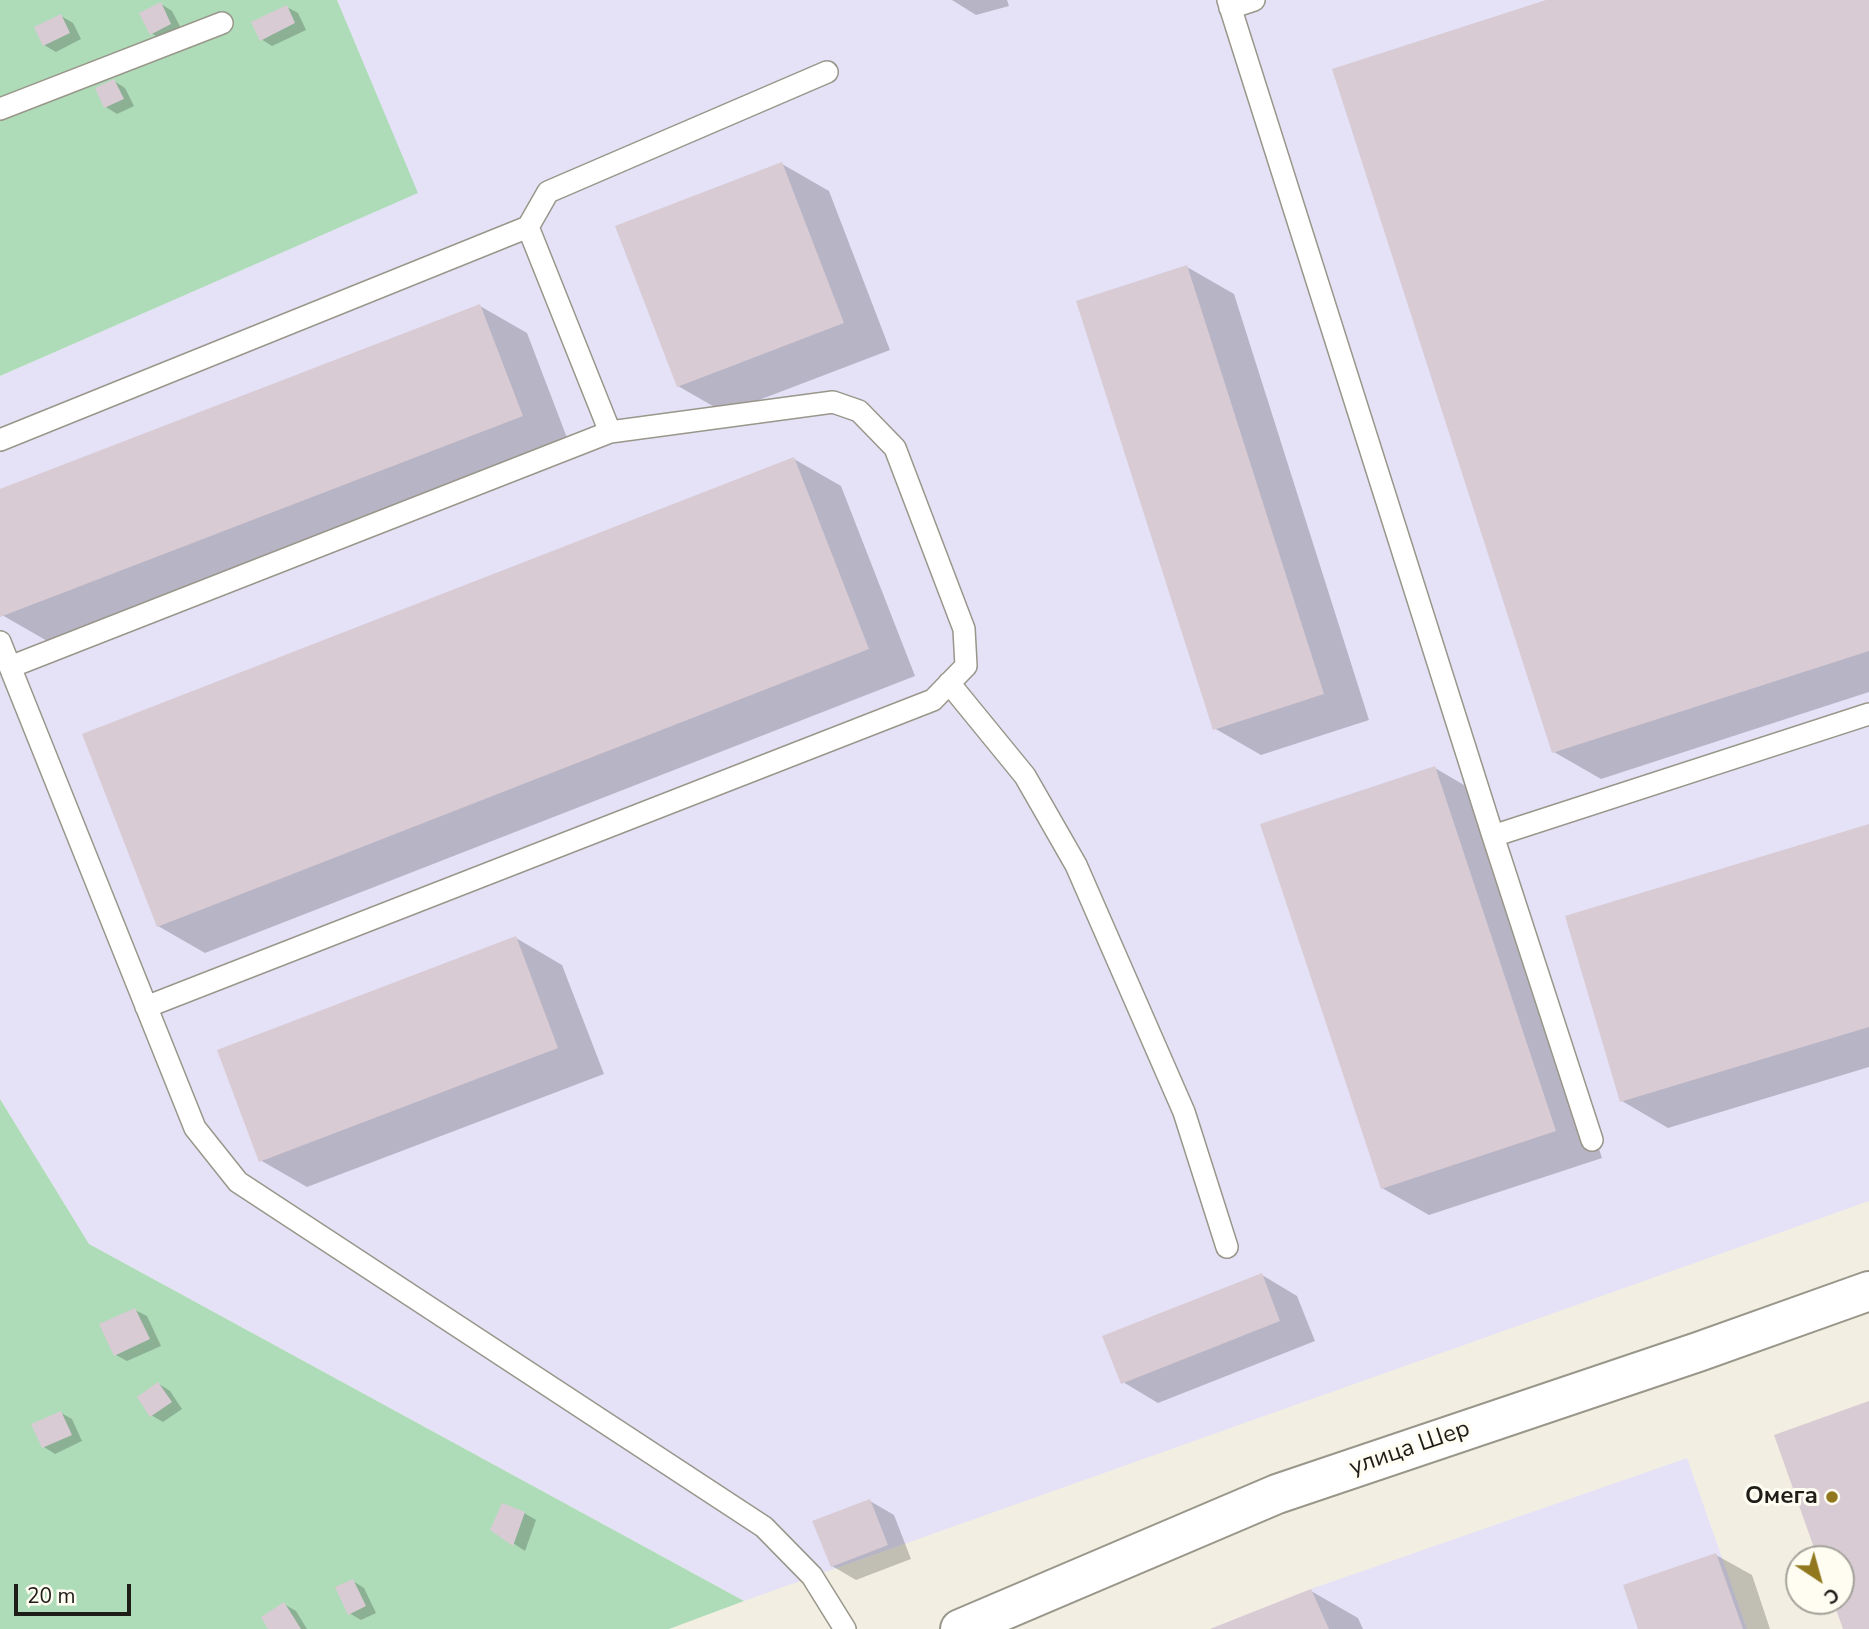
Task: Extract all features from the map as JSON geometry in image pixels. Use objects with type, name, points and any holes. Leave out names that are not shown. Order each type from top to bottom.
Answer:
[{"type":"street","name":"улица Шер","points":[[960,1629],[1277,1494],[1698,1352],[1869,1291]]},
{"type":"lane","points":[[1254,0],[1229,4],[1592,1140]]},
{"type":"lane","points":[[0,109],[222,23]]},
{"type":"lane","points":[[0,440],[528,227],[548,192],[827,72]]},
{"type":"lane","points":[[528,227],[610,432]]},
{"type":"lane","points":[[10,667],[610,432],[833,402],[859,411],[895,448],[964,629],[966,666],[933,699],[146,1007]]},
{"type":"lane","points":[[0,642],[195,1128],[238,1182],[764,1527],[812,1576],[845,1629]]},
{"type":"lane","points":[[949,683],[1025,776],[1076,866],[1184,1112],[1227,1247]]},
{"type":"lane","points":[[1493,836],[1869,714]]},
{"type":"shaded area","points":[[337,0],[1869,0],[1869,1201],[744,1601],[89,1244],[0,1099],[0,376],[417,193]]},
{"type":"shaded area","points":[[1687,1458],[1747,1629],[1210,1629],[1311,1589]]},
{"type":"green space","points":[[0,0],[337,0],[418,193],[0,376]]},
{"type":"green space","points":[[0,1099],[89,1244],[744,1601],[669,1629],[0,1629]]},
{"type":"building","points":[[1546,0],[1869,0],[1869,651],[1552,753],[1332,69]]},
{"type":"building","points":[[161,2],[171,24],[150,35],[139,13]]},
{"type":"building","points":[[287,5],[295,23],[260,41],[251,22]]},
{"type":"building","points":[[61,14],[70,33],[43,46],[34,27]]},
{"type":"building","points":[[114,79],[124,99],[104,108],[95,88]]},
{"type":"building","points":[[782,162],[844,323],[677,387],[615,226]]},
{"type":"building","points":[[1187,265],[1324,694],[1213,730],[1076,301]]},
{"type":"building","points":[[480,304],[523,416],[0,617],[0,489]]},
{"type":"building","points":[[794,457],[869,649],[157,927],[82,734]]},
{"type":"building","points":[[1435,766],[1556,1131],[1381,1189],[1260,824]]},
{"type":"building","points":[[1869,824],[1869,1027],[1620,1102],[1565,916]]},
{"type":"building","points":[[516,936],[558,1048],[259,1162],[217,1050]]},
{"type":"building","points":[[1262,1273],[1280,1321],[1121,1384],[1102,1336]]},
{"type":"building","points":[[135,1308],[150,1339],[114,1356],[99,1324]]},
{"type":"building","points":[[158,1382],[172,1402],[150,1417],[137,1397]]},
{"type":"building","name":"Омега","points":[[1869,1401],[1869,1629],[1843,1629],[1838,1615],[1855,1615],[1855,1545],[1813,1545],[1774,1435]]},
{"type":"building","points":[[61,1411],[72,1435],[42,1448],[31,1424]]},
{"type":"building","points":[[870,1499],[888,1545],[831,1567],[812,1521]]},
{"type":"building","points":[[502,1503],[525,1512],[513,1546],[490,1530]]},
{"type":"building","points":[[1716,1553],[1743,1629],[1638,1629],[1623,1585]]},
{"type":"building","points":[[353,1579],[366,1606],[348,1615],[335,1587]]},
{"type":"building","points":[[1311,1589],[1329,1629],[1210,1629]]},
{"type":"building","points":[[284,1602],[301,1629],[268,1629],[261,1617]]},
{"type":"place","name":"Омега","points":[[1832,1497]]}]
